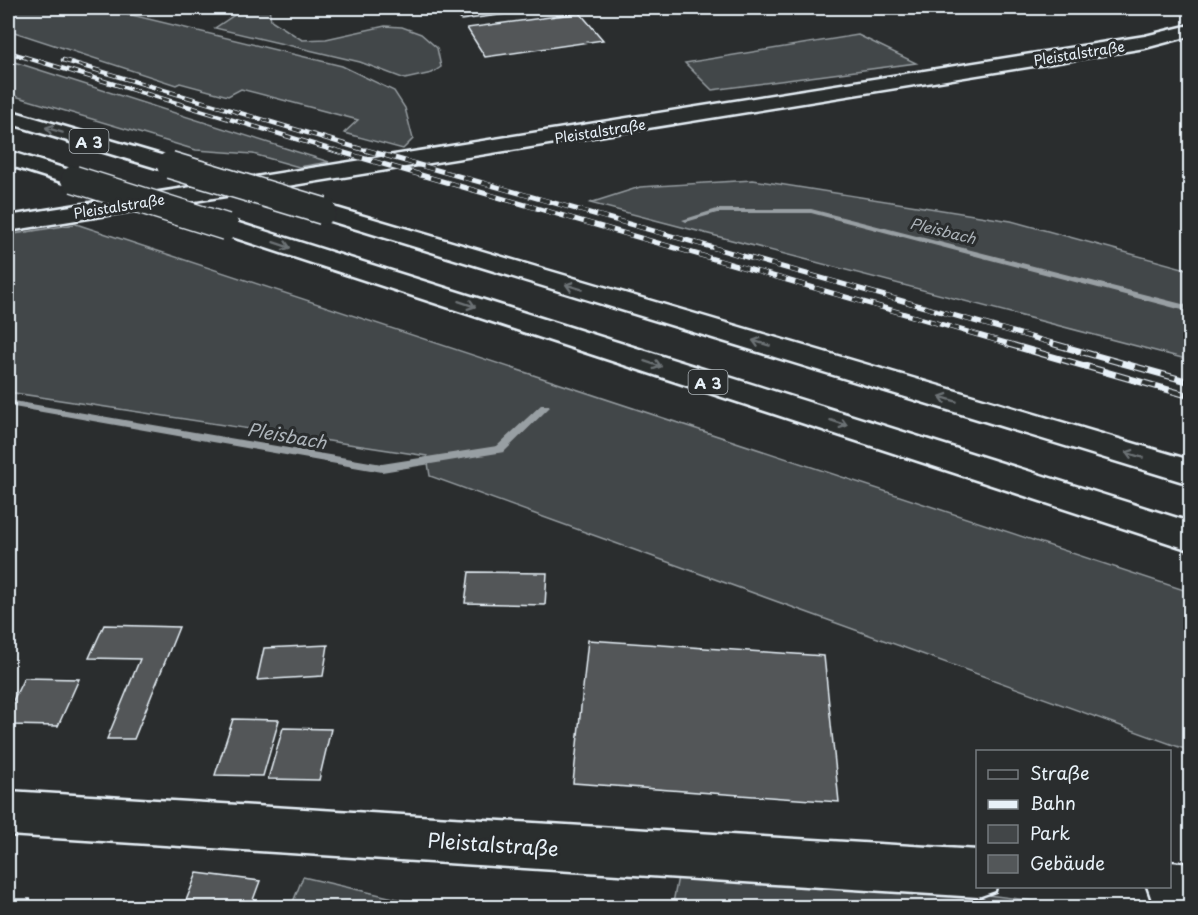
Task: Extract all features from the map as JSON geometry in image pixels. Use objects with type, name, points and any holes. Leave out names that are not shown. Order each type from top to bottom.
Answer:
[{"type":"main road","name":"Pleistalstraße","points":[[8,224],[1133,44],[1191,31]]},
{"type":"main road","name":"A 3","points":[[8,116],[1191,472]]},
{"type":"main road","name":"A 3","points":[[8,158],[1191,536]]},
{"type":"main road","name":"Pleistalstraße","points":[[8,813],[976,874]]},
{"type":"main road","points":[[1171,886],[1191,888]]},
{"type":"green space","points":[[8,8],[103,8],[342,66],[394,91],[405,108],[413,139],[403,149],[344,133],[358,120],[241,89],[228,96],[180,83],[176,85],[8,30]]},
{"type":"green space","points":[[245,8],[269,8],[271,20],[302,40],[326,39],[385,26],[402,27],[421,34],[437,48],[441,67],[432,73],[405,79],[360,62],[215,28]]},
{"type":"green space","points":[[858,35],[916,63],[712,90],[685,63]]},
{"type":"green space","points":[[8,60],[329,162],[299,167],[253,154],[196,150],[8,94]]},
{"type":"green space","points":[[753,180],[1011,221],[1190,270],[1190,360],[590,203],[640,187]]},
{"type":"green space","points":[[76,224],[1190,592],[1190,751],[430,476],[427,456],[8,392],[8,235]]},
{"type":"green space","points":[[682,856],[1081,907],[672,908]]},
{"type":"green space","points":[[303,877],[432,907],[291,907]]},
{"type":"building","points":[[453,8],[554,8],[461,20]]},
{"type":"building","points":[[580,13],[603,40],[485,57],[467,28]]},
{"type":"building","points":[[469,572],[547,573],[545,605],[465,603]]},
{"type":"building","points":[[104,625],[179,627],[134,739],[107,739],[140,659],[89,658]]},
{"type":"building","points":[[588,640],[824,656],[839,802],[573,783]]},
{"type":"building","points":[[328,645],[323,676],[257,680],[264,648]]},
{"type":"building","points":[[24,678],[79,679],[58,726],[8,725],[8,711]]},
{"type":"building","points":[[233,719],[279,720],[263,776],[215,775]]},
{"type":"building","points":[[283,728],[331,729],[319,780],[268,779]]},
{"type":"building","points":[[197,873],[260,881],[250,908],[183,908]]},
{"type":"building","points":[[8,899],[30,899],[27,908],[8,908]]},
{"type":"waterway","name":"Pleisbach","points":[[686,220],[717,211],[811,211],[1190,309]]},
{"type":"waterway","name":"Pleisbach","points":[[8,403],[382,468],[500,449],[545,407]]},
{"type":"railway","points":[[8,52],[339,152]]},
{"type":"railway","points":[[63,60],[371,152]]},
{"type":"railway","points":[[334,150],[1013,345]]},
{"type":"railway","points":[[366,150],[1059,345]]},
{"type":"railway","points":[[1008,344],[1190,396]]},
{"type":"railway","points":[[1054,344],[1190,382]]}]
